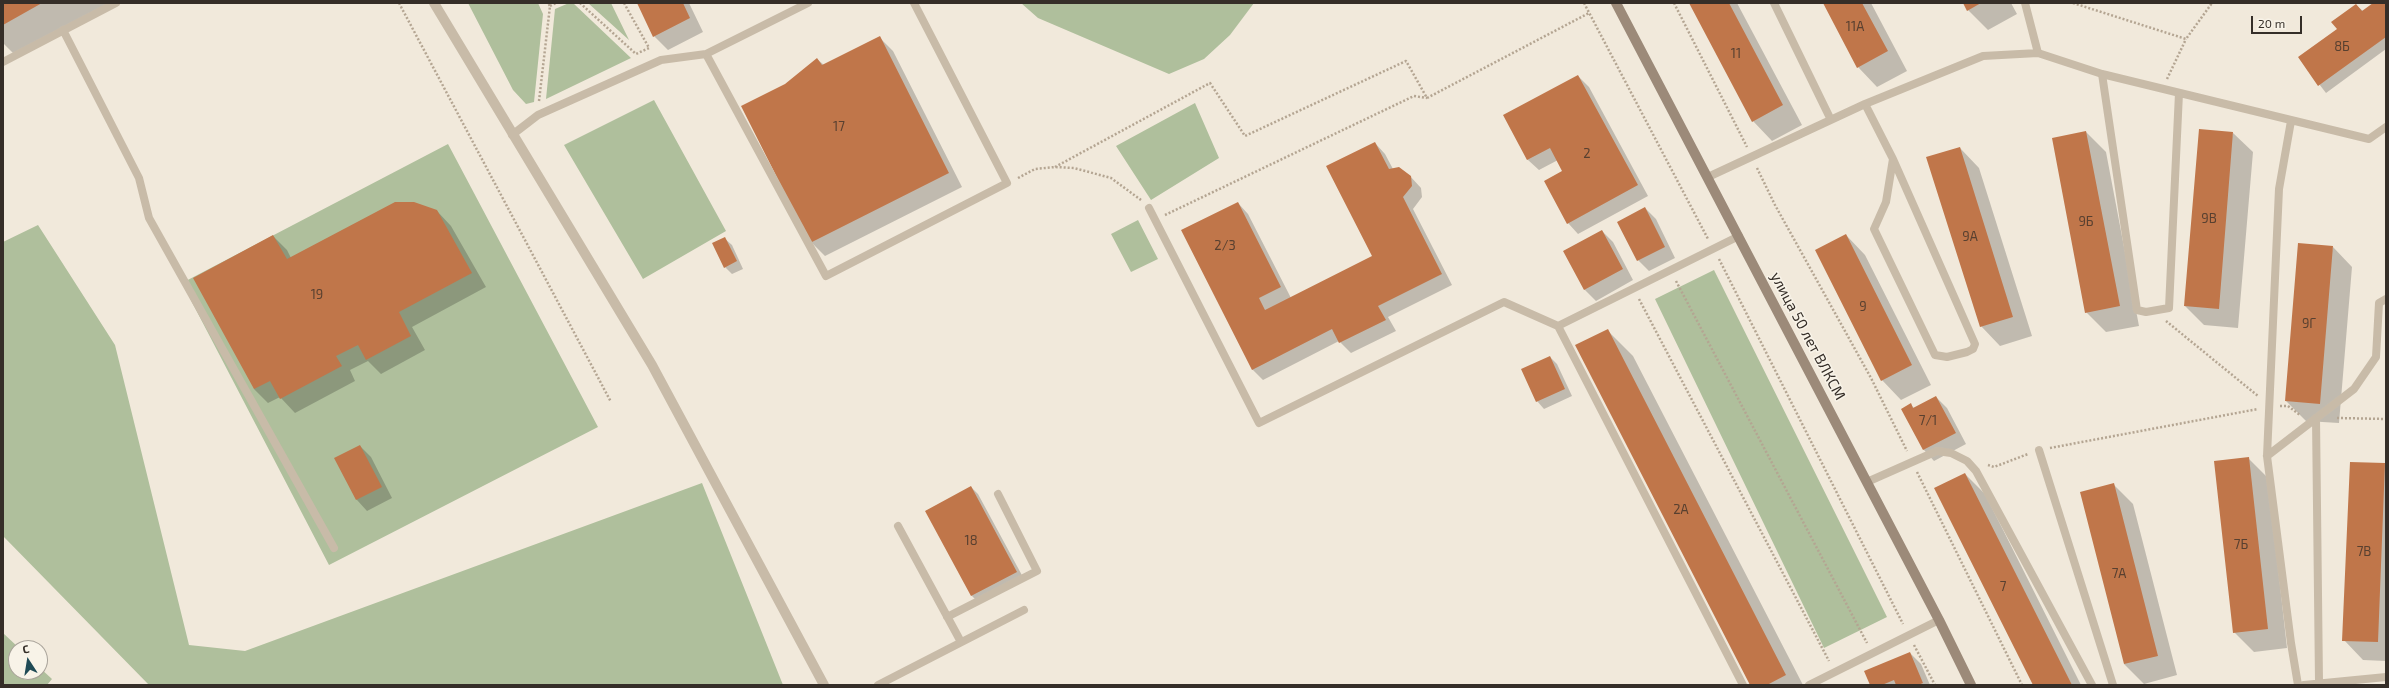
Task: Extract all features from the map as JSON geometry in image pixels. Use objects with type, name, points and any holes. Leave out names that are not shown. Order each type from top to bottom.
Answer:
[{"type":"street","points":[[434,3],[512,135],[652,365],[824,685]]},
{"type":"street","name":"улица 50 лет ВЛКСМ","points":[[1616,3],[1939,620],[1971,685]]},
{"type":"lane","points":[[3,62],[116,3]]},
{"type":"lane","points":[[512,135],[538,115],[661,60],[706,54],[808,3]]},
{"type":"lane","points":[[706,54],[826,276],[1007,183],[914,3]]},
{"type":"lane","points":[[1774,3],[1831,120]]},
{"type":"lane","points":[[2025,3],[2038,53]]},
{"type":"lane","points":[[63,30],[139,178],[149,218],[334,548]]},
{"type":"lane","points":[[1708,177],[1865,104],[1983,56],[2038,53],[2102,74],[2369,139],[2386,126]]},
{"type":"lane","points":[[2102,74],[2137,310],[2153,311],[2168,308],[2179,93]]},
{"type":"lane","points":[[1865,104],[1893,159],[1975,344],[1973,349],[1967,352],[1947,357],[1935,356],[1874,229],[1886,202],[1893,159]]},
{"type":"lane","points":[[2291,121],[2279,190],[2267,456],[2291,643],[2298,685]]},
{"type":"lane","points":[[1149,208],[1259,423],[1504,302],[1558,326],[1743,685]]},
{"type":"lane","points":[[1558,326],[1738,236]]},
{"type":"lane","points":[[2267,456],[2354,389],[2376,357],[2379,303],[2386,299]]},
{"type":"lane","points":[[2316,418],[2319,682]]},
{"type":"lane","points":[[2039,450],[2112,685]]},
{"type":"lane","points":[[1867,482],[1936,451],[1951,453],[1967,461],[1976,471],[2092,685]]},
{"type":"lane","points":[[947,617],[1037,571],[998,494]]},
{"type":"lane","points":[[898,526],[961,642]]},
{"type":"lane","points":[[878,685],[1024,610]]},
{"type":"lane","points":[[1809,685],[1939,620]]},
{"type":"lane","points":[[2304,685],[2319,682],[2386,677]]},
{"type":"path","points":[[399,3],[611,402]]},
{"type":"path","points":[[538,115],[549,5],[556,3]]},
{"type":"path","points":[[580,3],[636,54],[648,48]]},
{"type":"path","points":[[624,3],[648,48],[661,60]]},
{"type":"path","points":[[1584,3],[1713,248],[1935,685]]},
{"type":"path","points":[[1674,3],[1752,156],[1775,205],[1871,378],[1909,455]]},
{"type":"path","points":[[2073,3],[2186,39]]},
{"type":"path","points":[[2163,89],[2186,39],[2212,3]]},
{"type":"path","points":[[1155,220],[1414,96],[1427,98],[1590,14]]},
{"type":"path","points":[[1055,167],[1210,84],[1245,136],[1406,61],[1427,98]]},
{"type":"path","points":[[1007,183],[1035,169],[1055,167],[1093,172],[1111,178],[1149,208]]},
{"type":"path","points":[[1670,270],[1872,653]]},
{"type":"path","points":[[1633,288],[1834,672]]},
{"type":"path","points":[[2153,311],[2269,406]]},
{"type":"path","points":[[1967,461],[1994,467],[2039,450],[2269,406],[2288,406],[2316,427],[2339,417],[2386,419]]},
{"type":"path","points":[[1916,470],[2022,685]]},
{"type":"green space","points":[[468,3],[538,3],[543,14],[534,102],[526,104],[513,90]]},
{"type":"green space","points":[[569,3],[573,3],[631,58],[546,99],[555,9]]},
{"type":"green space","points":[[588,3],[611,3],[629,40]]},
{"type":"green space","points":[[1021,3],[1254,3],[1230,35],[1204,59],[1169,74],[1038,18]]},
{"type":"green space","points":[[654,100],[726,231],[643,279],[564,145]]},
{"type":"green space","points":[[1195,103],[1219,158],[1151,200],[1116,146]]},
{"type":"green space","points":[[448,144],[598,427],[329,565],[182,283]]},
{"type":"green space","points":[[1138,220],[1158,259],[1131,272],[1111,234]]},
{"type":"green space","points":[[38,225],[115,345],[189,645],[245,651],[702,483],[783,685],[149,685],[3,536],[3,242]]},
{"type":"green space","points":[[1714,270],[1887,617],[1824,648],[1655,299]]},
{"type":"green space","points":[[3,633],[10,640],[8,640],[8,680],[48,680],[48,675],[52,679],[47,685],[3,685]]},
{"type":"building","points":[[3,3],[42,3],[3,25]]},
{"type":"building","points":[[637,3],[683,3],[690,18],[653,37]]},
{"type":"building","points":[[1689,3],[1729,3],[1783,105],[1752,122]]},
{"type":"building","points":[[1823,3],[1862,3],[1888,51],[1857,68]]},
{"type":"building","points":[[1963,3],[1981,3],[1967,11]]},
{"type":"building","points":[[2373,3],[2386,3],[2386,37],[2318,86],[2298,57],[2337,29],[2331,22],[2356,4],[2362,11]]},
{"type":"building","points":[[880,36],[949,173],[810,243],[741,106],[785,84],[817,58],[822,65]]},
{"type":"building","points":[[1578,75],[1638,185],[1567,224],[1544,181],[1562,171],[1550,148],[1527,160],[1503,115]]},
{"type":"building","points":[[2199,129],[2233,132],[2219,309],[2184,306]]},
{"type":"building","points":[[2086,131],[2120,306],[2085,313],[2052,138]]},
{"type":"building","points":[[1375,142],[1389,169],[1399,167],[1411,176],[1412,186],[1403,197],[1442,274],[1378,306],[1386,320],[1339,343],[1332,329],[1252,370],[1181,230],[1238,202],[1281,287],[1259,298],[1265,310],[1372,256],[1326,166]]},
{"type":"building","points":[[1960,147],[2013,317],[1980,327],[1926,157]]},
{"type":"building","points":[[395,202],[414,202],[437,210],[472,273],[399,312],[411,336],[366,360],[358,345],[336,356],[342,366],[280,399],[270,381],[254,389],[193,278],[273,235],[287,259]]},
{"type":"building","points":[[1645,207],[1665,247],[1637,261],[1617,222]]},
{"type":"building","points":[[1602,230],[1623,269],[1584,290],[1563,251]]},
{"type":"building","points":[[1846,234],[1912,365],[1881,381],[1815,250]]},
{"type":"building","points":[[725,237],[737,261],[724,268],[712,243]]},
{"type":"building","points":[[2298,243],[2333,246],[2320,404],[2285,401]]},
{"type":"building","points":[[1608,329],[1786,675],[1767,685],[1750,685],[1575,345]]},
{"type":"building","points":[[1550,356],[1565,389],[1536,402],[1521,369]]},
{"type":"building","points":[[1936,396],[1956,433],[1923,450],[1901,409],[1911,403],[1913,408]]},
{"type":"building","points":[[360,445],[382,487],[356,500],[334,458]]},
{"type":"building","points":[[2249,457],[2268,629],[2233,633],[2214,461]]},
{"type":"building","points":[[2350,462],[2385,463],[2378,642],[2342,641]]},
{"type":"building","points":[[1965,473],[2072,685],[2033,685],[1934,488]]},
{"type":"building","points":[[2114,483],[2158,656],[2124,664],[2080,492]]},
{"type":"building","points":[[971,486],[1017,572],[971,596],[925,511]]},
{"type":"building","points":[[1910,652],[1923,683],[1918,685],[1896,685],[1894,680],[1882,685],[1870,685],[1864,671]]}]
